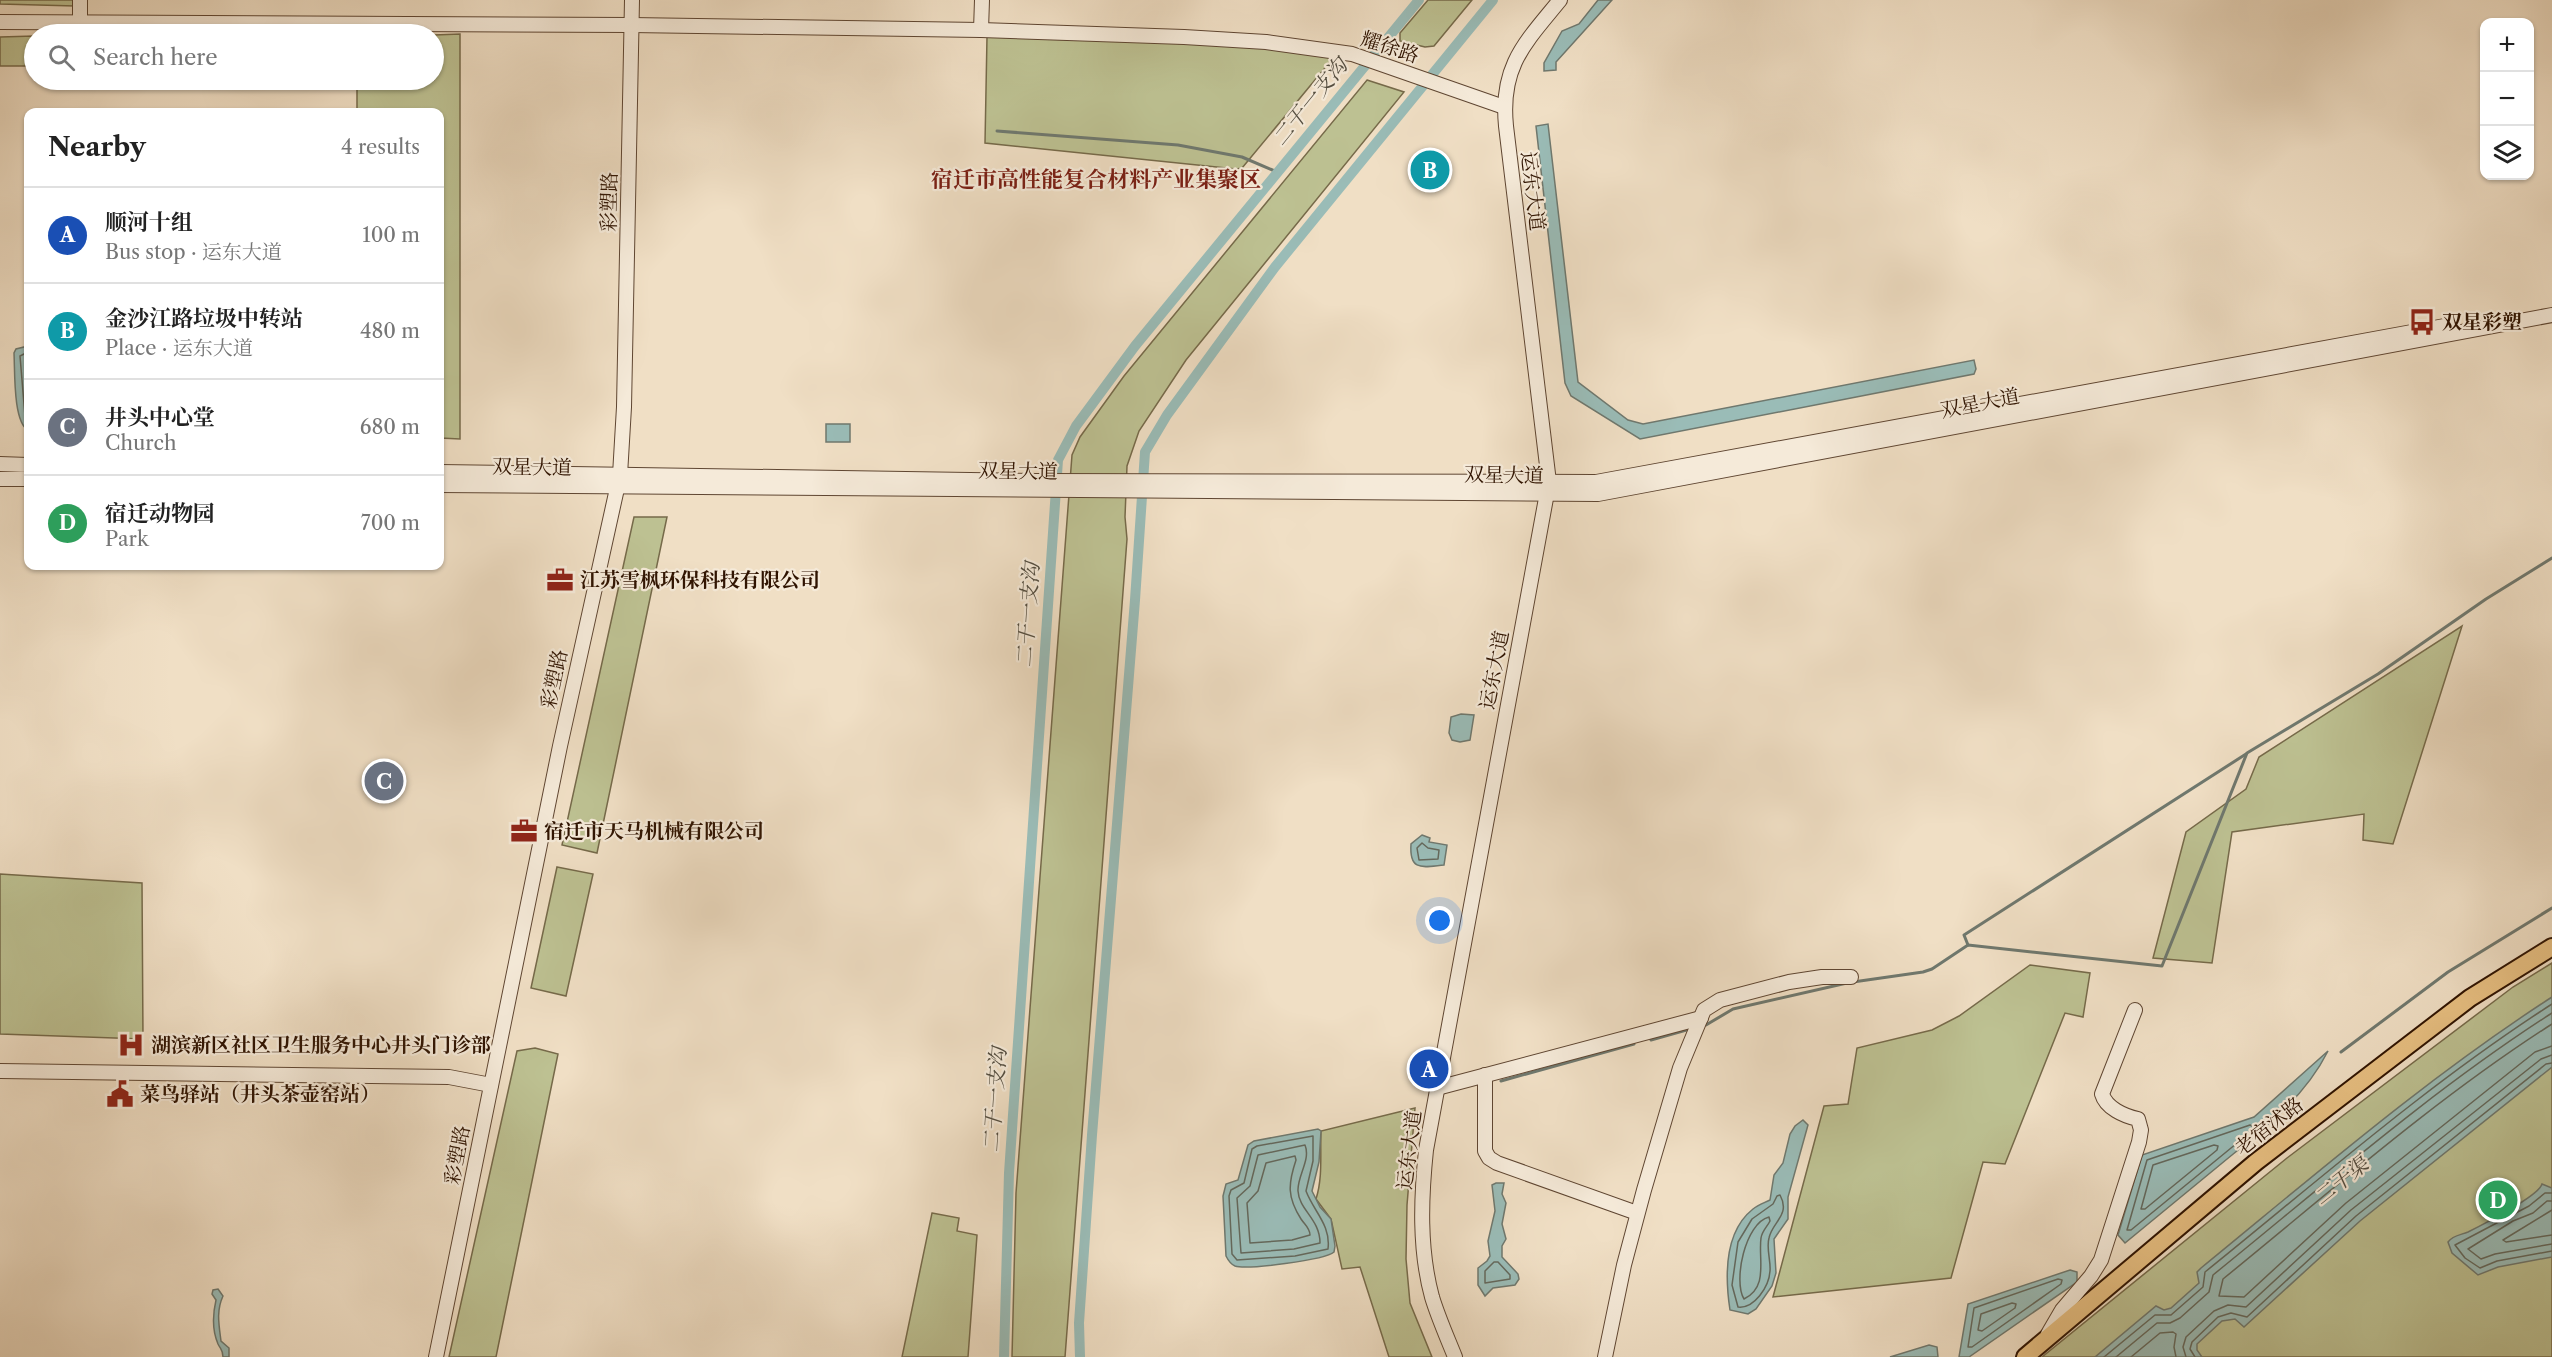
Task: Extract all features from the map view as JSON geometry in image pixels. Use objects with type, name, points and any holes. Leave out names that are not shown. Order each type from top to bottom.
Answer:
[{"type":"main road","name":"老宿沭路","points":[[2025,1357],[2284,1140],[2470,998],[2552,947]]},
{"type":"street","points":[[80,0],[80,23]]},
{"type":"street","name":"彩塑路","points":[[436,1357],[562,735],[619,481],[624,407],[632,0]]},
{"type":"street","points":[[981,30],[982,0]]},
{"type":"street","name":"运东大道","points":[[1455,1357],[1432,1295],[1422,1233],[1425,1158],[1548,488],[1504,107],[1510,70],[1532,35],[1560,0]]},
{"type":"street","name":"耀徐路","points":[[0,22],[356,24]]},
{"type":"street","name":"耀徐路","points":[[444,24],[981,30],[1266,42],[1352,54],[1504,107]]},
{"type":"street","name":"双星大道","points":[[1548,488],[1596,482],[2552,306]]},
{"type":"street","name":"双星大道","points":[[444,484],[619,481],[1037,486],[1548,488],[1598,494],[2552,315]]},
{"type":"street","points":[[0,464],[24,465]]},
{"type":"street","name":"双星大道","points":[[444,472],[619,481]]},
{"type":"street","points":[[0,479],[24,480]]},
{"type":"street","points":[[1605,1357],[1637,1213],[1680,1068],[1704,1010],[1720,1000],[1789,982],[1822,977],[1851,977]]},
{"type":"street","points":[[2044,1341],[2062,1310],[2091,1276],[2100,1260],[2139,1142],[2141,1130],[2138,1119],[2127,1117],[2104,1102],[2102,1094],[2135,1010]]},
{"type":"street","points":[[1437,1088],[1701,1018]]},
{"type":"street","points":[[0,1071],[449,1077],[491,1085]]},
{"type":"street","points":[[1485,1075],[1485,1151],[1489,1158],[1497,1164],[1637,1213]]},
{"type":"green space","points":[[0,0],[75,0],[75,6],[0,4]]},
{"type":"green space","points":[[1428,0],[1472,0],[1434,46],[1425,47],[1400,41],[1400,33]]},
{"type":"green space","points":[[460,34],[460,439],[444,438],[444,108],[357,108],[357,90],[444,90],[444,35]]},
{"type":"green space","points":[[24,36],[24,66],[0,66],[0,37]]},
{"type":"green space","points":[[987,37],[1204,43],[1334,57],[1242,168],[1236,169],[985,143]]},
{"type":"green space","points":[[1367,80],[1404,92],[1186,360],[1139,431],[1127,466],[1125,517],[1127,539],[1065,1357],[1012,1357],[1016,1193],[1072,455],[1080,437],[1124,376]]},
{"type":"green space","points":[[634,517],[667,517],[597,853],[562,845]]},
{"type":"green space","points":[[2462,626],[2393,844],[2363,840],[2364,814],[2232,832],[2212,963],[2153,958],[2186,832],[2246,789],[2259,757]]},
{"type":"green space","points":[[557,867],[593,874],[566,996],[531,988]]},
{"type":"green space","points":[[0,874],[142,883],[143,1039],[0,1034]]},
{"type":"green space","points":[[2552,963],[2552,1357],[2042,1357],[2287,1158],[2513,987]]},
{"type":"green space","points":[[2030,965],[2090,973],[2083,1017],[2065,1013],[2005,1164],[1983,1162],[1951,1278],[1773,1297],[1824,1106],[1848,1104],[1857,1048],[1932,1030],[1959,1016]]},
{"type":"green space","points":[[535,1048],[558,1054],[496,1357],[449,1357],[517,1051]]},
{"type":"green space","points":[[1415,1108],[1407,1205],[1406,1259],[1410,1303],[1432,1357],[1389,1357],[1360,1267],[1342,1269],[1331,1219],[1316,1199],[1320,1174],[1321,1131]]},
{"type":"green space","points":[[932,1213],[959,1218],[957,1231],[977,1235],[968,1357],[902,1357]]},
{"type":"water","points":[[1598,0],[1612,0],[1556,62],[1556,70],[1544,71],[1544,63],[1562,31],[1579,24]]},
{"type":"water","points":[[1548,124],[1578,382],[1628,420],[1643,424],[1974,360],[1976,369],[1974,374],[1640,439],[1571,396],[1565,383],[1536,126]]},
{"type":"water","points":[[24,347],[24,426],[17,407],[14,353],[16,349]]},
{"type":"water","points":[[826,424],[850,424],[850,442],[826,442]]},
{"type":"water","points":[[1461,714],[1474,715],[1470,740],[1460,742],[1452,740],[1449,733],[1451,717]]},
{"type":"water","points":[[1422,835],[1430,838],[1429,842],[1447,845],[1444,865],[1424,867],[1419,866],[1412,859],[1411,844]]},
{"type":"water","name":"二干渠","points":[[2552,997],[2552,1067],[2360,1221],[2244,1327],[2235,1319],[2222,1321],[2197,1344],[2197,1350],[2202,1357],[2095,1357],[2156,1306],[2164,1310],[2171,1308],[2199,1283],[2197,1272],[2201,1268],[2330,1162],[2461,1060]]},
{"type":"water","points":[[2328,1051],[2307,1084],[2280,1113],[2125,1243],[2118,1235],[2142,1155],[2254,1117]]},
{"type":"water","points":[[1803,1120],[1808,1125],[1788,1197],[1788,1219],[1774,1239],[1776,1273],[1772,1286],[1756,1309],[1748,1314],[1730,1310],[1727,1270],[1736,1230],[1753,1209],[1770,1200],[1774,1175],[1783,1163],[1790,1134]]},
{"type":"water","points":[[1318,1129],[1321,1131],[1319,1162],[1312,1191],[1320,1207],[1331,1219],[1334,1252],[1285,1264],[1254,1267],[1233,1265],[1226,1256],[1223,1196],[1226,1184],[1238,1180],[1248,1145],[1254,1141]]},
{"type":"water","points":[[1504,1183],[1502,1194],[1506,1203],[1502,1224],[1506,1239],[1502,1246],[1502,1257],[1518,1274],[1519,1279],[1515,1285],[1493,1288],[1485,1296],[1478,1285],[1478,1268],[1490,1256],[1488,1241],[1495,1211],[1492,1185]]},
{"type":"water","points":[[2542,1184],[2552,1188],[2552,1257],[2498,1267],[2478,1275],[2452,1253],[2448,1242],[2452,1238],[2509,1210],[2531,1196]]},
{"type":"water","points":[[2070,1270],[2077,1272],[2077,1282],[1969,1357],[1959,1357],[1968,1304]]},
{"type":"water","points":[[218,1289],[223,1296],[219,1313],[221,1341],[229,1348],[229,1357],[223,1357],[214,1327],[216,1300],[212,1294],[213,1290]]},
{"type":"water","points":[[1929,1345],[1937,1347],[1938,1357],[1890,1357]]},
{"type":"waterway","name":"二干一支沟","points":[[1004,1357],[1009,1173],[1058,460],[1076,426],[1135,346],[1419,0]]},
{"type":"waterway","points":[[1080,1357],[1079,1323],[1092,1135],[1145,452],[1167,415],[1275,267],[1493,0]]},
{"type":"waterway","points":[[997,131],[1178,145],[1242,157],[1277,172]]},
{"type":"waterway","points":[[1853,982],[1923,972],[1932,969],[1968,945],[2162,966],[2247,753],[2378,674],[2486,599],[2552,558]]},
{"type":"waterway","points":[[1968,945],[1964,935],[2246,754]]},
{"type":"waterway","points":[[2341,1052],[2448,972],[2552,908]]},
{"type":"waterway","points":[[1706,1025],[1733,1009],[1847,983]]},
{"type":"waterway","points":[[1651,1040],[1690,1029]]},
{"type":"waterway","points":[[1501,1081],[1634,1044]]},
{"type":"place","name":"金沙江路垃圾中转站","points":[[1430,170]]},
{"type":"place","name":"双星彩塑","points":[[2422,322]]},
{"type":"place","name":"江苏雪枫环保科技有限公司","points":[[560,580]]},
{"type":"place","name":"井头中心堂","points":[[384,781]]},
{"type":"place","name":"宿迁市天马机械有限公司","points":[[524,831]]},
{"type":"place","name":"湖滨新区社区卫生服务中心井头门诊部","points":[[131,1045]]},
{"type":"place","name":"顺河十组","points":[[1429,1069]]},
{"type":"place","name":"菜鸟驿站（井头茶壶窑站）","points":[[120,1094]]},
{"type":"place","name":"宿迁动物园","points":[[2498,1200]]},
{"type":"district","name":"宿迁市高性能复合材料产业集聚区","points":[[1096,179]]}]
